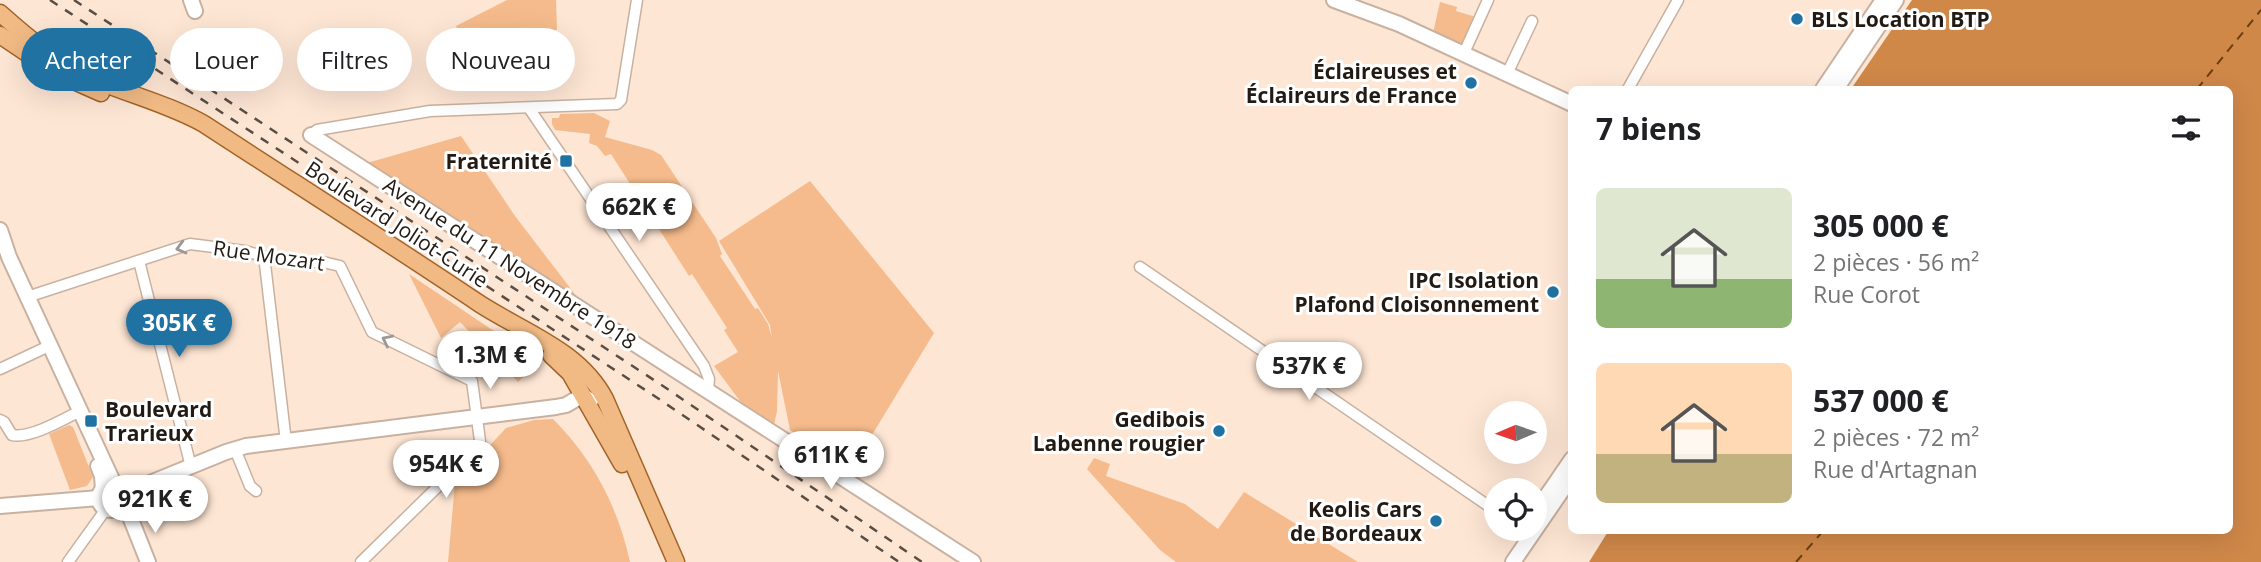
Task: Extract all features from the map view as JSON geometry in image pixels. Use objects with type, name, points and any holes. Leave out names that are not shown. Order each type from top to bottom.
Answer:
[{"type":"main road","points":[[1334,0],[1399,24],[1568,102]]},
{"type":"main road","points":[[1824,86],[1884,0]]},
{"type":"main road","points":[[1838,86],[1896,0]]},
{"type":"main road","name":"Boulevard Joliot-Curie","points":[[0,13],[75,70],[167,105],[204,124],[500,317],[571,358],[593,379],[610,410],[676,562]]},
{"type":"main road","name":"Boulevard Joliot-Curie","points":[[0,35],[64,78],[164,113],[202,132],[497,324],[555,358],[570,373],[622,464],[667,562]]},
{"type":"main road","name":"Avenue du 11 Novembre 1918","points":[[311,135],[973,562]]},
{"type":"main road","points":[[0,230],[9,257],[112,498],[131,521],[148,562]]},
{"type":"main road","points":[[0,242],[9,257]]},
{"type":"main road","points":[[0,506],[112,498],[235,449],[560,407],[583,395],[602,414],[631,462]]},
{"type":"main road","points":[[1547,495],[1568,464]]},
{"type":"main road","points":[[1547,505],[1568,481]]},
{"type":"main road","points":[[1502,562],[1518,541]]},
{"type":"main road","points":[[1513,562],[1522,541]]},
{"type":"street","points":[[311,135],[317,130],[430,111],[617,104],[621,100],[637,0]]},
{"type":"street","points":[[1464,54],[1488,0]]},
{"type":"street","points":[[1631,86],[1678,0]]},
{"type":"street","points":[[1507,74],[1532,22]]},
{"type":"street","points":[[529,108],[704,366],[709,379],[708,390]]},
{"type":"street","name":"Rue Mozart","points":[[27,297],[190,244],[245,251],[265,257],[336,264],[345,276],[372,332],[471,379],[474,385],[480,441],[477,448],[361,562]]},
{"type":"street","points":[[265,257],[286,442]]},
{"type":"street","points":[[139,261],[191,467]]},
{"type":"street","points":[[1140,267],[1484,503]]},
{"type":"street","points":[[0,369],[48,346]]},
{"type":"street","points":[[0,420],[12,435],[18,436],[77,413]]},
{"type":"street","points":[[235,449],[250,486],[256,491]]},
{"type":"street","points":[[68,562],[112,498]]},
{"type":"shaded area","points":[[507,0],[556,0],[557,28],[456,26]]},
{"type":"shaded area","points":[[1912,0],[2261,0],[2261,562],[1589,562],[1606,534],[2233,534],[2233,86],[1853,86]]},
{"type":"shaded area","points":[[1440,2],[1457,7],[1456,11],[1476,17],[1464,45],[1433,33]]},
{"type":"shaded area","points":[[594,113],[610,121],[605,137],[661,155],[716,238],[722,254],[720,256],[755,309],[758,308],[768,324],[772,338],[770,325],[719,241],[810,181],[934,333],[850,471],[790,430],[778,371],[774,425],[740,401],[714,366],[738,352],[724,330],[727,328],[692,274],[689,276],[611,154],[605,156],[597,146],[589,143],[590,134],[555,130],[552,124],[552,118],[559,118],[560,114]]},
{"type":"shaded area","points":[[461,136],[515,216],[584,306],[367,163]]},
{"type":"shaded area","points":[[409,274],[524,351],[530,362],[529,371],[518,382],[460,322],[441,338]]},
{"type":"shaded area","points":[[553,419],[580,450],[602,485],[619,522],[630,562],[448,562],[455,483],[506,428],[534,420]]},
{"type":"shaded area","points":[[69,425],[73,427],[93,477],[87,486],[70,490],[49,434]]},
{"type":"shaded area","points":[[1094,458],[1110,464],[1106,476],[1185,504],[1218,529],[1244,492],[1358,562],[1176,562],[1160,550],[1087,469]]},
{"type":"ferry route","points":[[2199,86],[2261,10]]},
{"type":"ferry route","points":[[1796,562],[1820,534]]},
{"type":"railway","points":[[50,0],[656,397],[899,562]]},
{"type":"railway","points":[[74,0],[663,386],[922,562]]},
{"type":"place","name":"BLS Location BTP","points":[[1797,19]]},
{"type":"place","name":"Éclaireuses et Éclaireurs de France","points":[[1471,83]]},
{"type":"place","name":"Fraternité","points":[[566,161]]},
{"type":"place","name":"IPC Isolation Plafond Cloisonnement","points":[[1553,292]]},
{"type":"place","name":"Boulevard Trarieux","points":[[91,421]]},
{"type":"place","name":"Gedibois Labenne rougier","points":[[1219,431]]},
{"type":"place","name":"Keolis Cars de Bordeaux","points":[[1436,521]]}]
